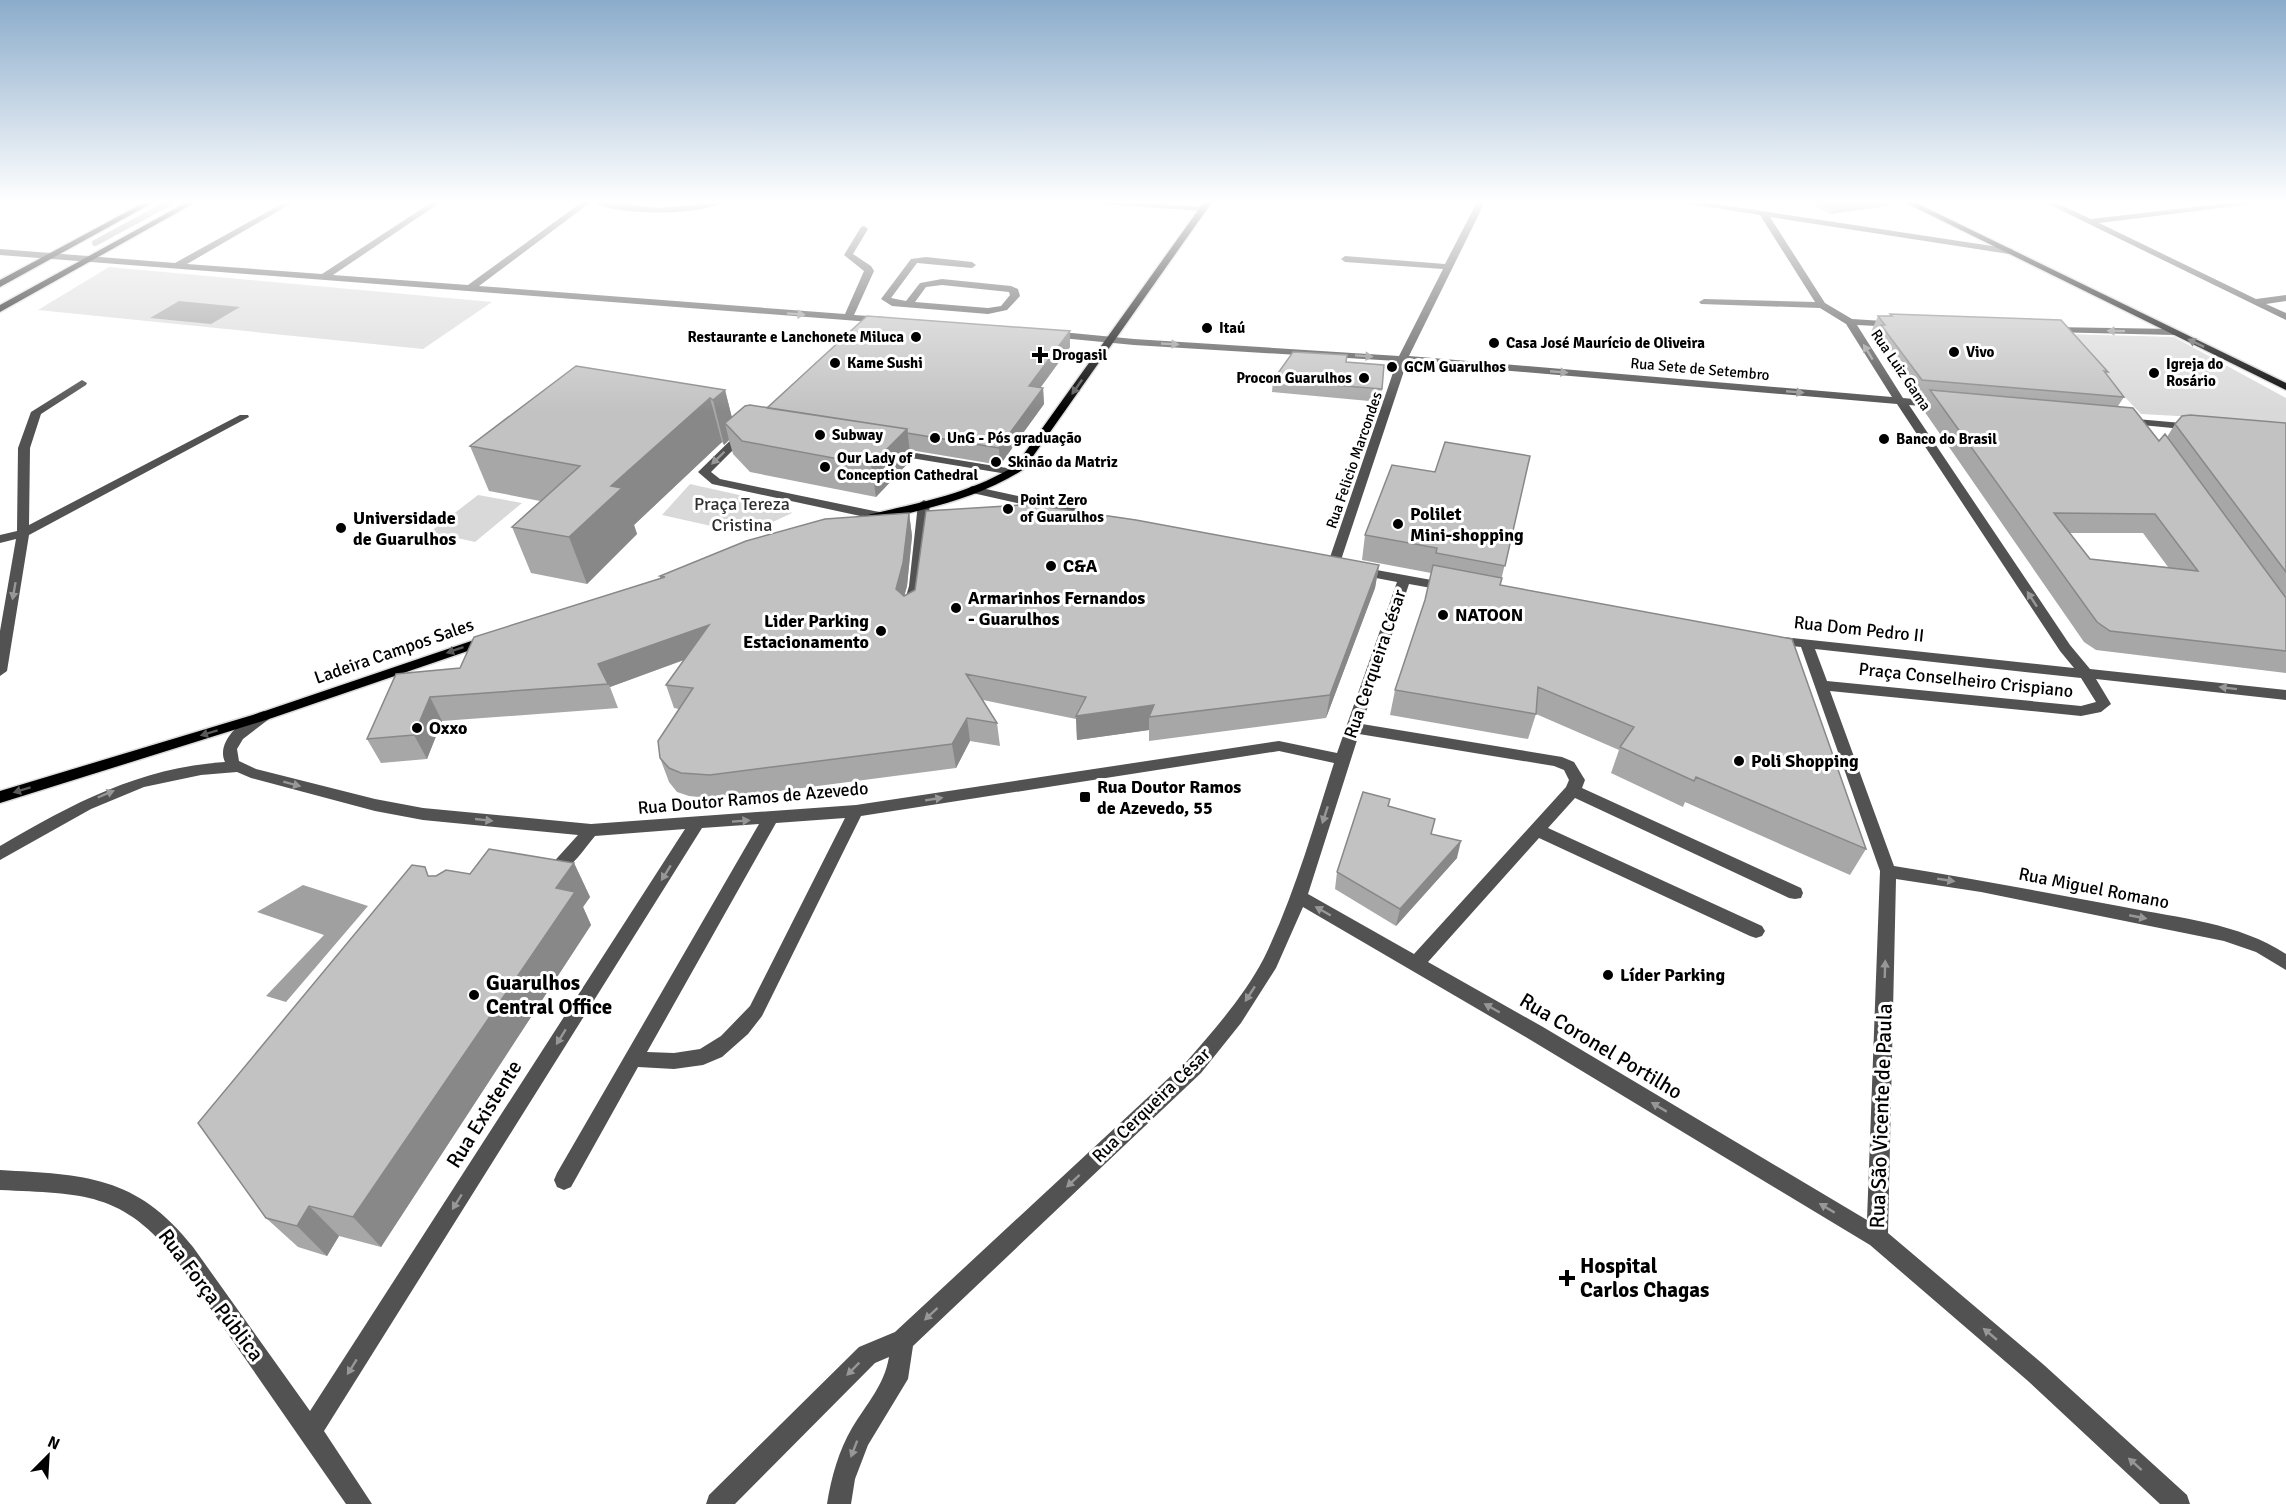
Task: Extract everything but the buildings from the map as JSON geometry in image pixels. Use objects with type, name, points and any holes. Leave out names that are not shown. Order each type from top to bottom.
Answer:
[{"type":"main road","points":[[0,284],[21,272]]},
{"type":"main road","points":[[0,309],[67,272]]},
{"type":"main road","points":[[844,524],[972,490],[1020,467],[1158,272]]},
{"type":"main road","points":[[2052,272],[2286,387]]},
{"type":"main road","name":"Ladeira Campos Sales","points":[[0,797],[264,716],[501,635]]},
{"type":"street","points":[[244,272],[892,321]]},
{"type":"street","points":[[322,278],[331,272]]},
{"type":"street","points":[[468,289],[491,272]]},
{"type":"street","points":[[848,317],[868,272]]},
{"type":"street","points":[[904,272],[886,299],[892,303],[949,312],[999,310],[1007,305],[1016,293],[1006,288],[935,282],[920,287],[909,304]]},
{"type":"street","name":"Rua Felicio Marcondes","points":[[1404,579],[1327,565],[1405,359],[1446,272]]},
{"type":"street","name":"Rua Luiz Gama","points":[[1801,272],[1822,305],[1850,322],[2065,648],[2085,672]]},
{"type":"street","points":[[2194,272],[2286,317]]},
{"type":"street","points":[[2256,302],[2286,298]]},
{"type":"street","points":[[1704,302],[1822,305]]},
{"type":"street","points":[[854,332],[869,319]]},
{"type":"street","points":[[1850,322],[1909,324]]},
{"type":"street","points":[[2039,329],[2174,332]]},
{"type":"street","name":"Rua Sete de Setembro","points":[[1037,333],[1405,359],[1956,406]]},
{"type":"street","points":[[0,672],[24,533],[22,486],[24,448],[36,412],[82,383]]},
{"type":"street","points":[[0,539],[24,533],[244,417]]},
{"type":"street","points":[[2117,420],[2143,427],[2207,428]]},
{"type":"street","points":[[754,426],[704,472],[709,478],[716,482],[879,516]]},
{"type":"street","points":[[880,450],[1013,472]]},
{"type":"street","points":[[972,490],[1100,517]]},
{"type":"street","points":[[909,613],[915,586],[924,504]]},
{"type":"street","points":[[1404,579],[1462,590]]},
{"type":"street","name":"Rua Cerqueira César","points":[[718,1504],[867,1355],[903,1340],[1194,1067],[1235,1018],[1270,963],[1299,897],[1404,579]]},
{"type":"street","name":"Rua Dom Pedro II","points":[[1760,638],[2286,695]]},
{"type":"street","name":"Rua São Vicente de Paula","points":[[1806,643],[1888,871],[1877,1238],[2036,1373],[2173,1501]]},
{"type":"street","name":"Praça Conselheiro Crispiano","points":[[1821,685],[2057,709],[2096,709],[2104,704],[2085,672]]},
{"type":"street","points":[[237,767],[229,756],[231,744],[264,716]]},
{"type":"street","points":[[1353,728],[1557,761],[1569,766],[1577,780],[1574,790],[1416,964]]},
{"type":"street","name":"Rua Doutor Ramos de Azevedo","points":[[237,767],[251,773],[375,806],[591,830],[770,819],[856,811],[1278,746],[1343,760]]},
{"type":"street","points":[[0,854],[74,810],[127,785],[181,770],[237,767]]},
{"type":"street","points":[[1574,790],[1795,893]]},
{"type":"street","points":[[633,1059],[683,1062],[705,1058],[740,1030],[756,1011],[856,811]]},
{"type":"street","points":[[564,1180],[770,819]]},
{"type":"street","name":"Rua Existente","points":[[311,1431],[697,823]]},
{"type":"street","points":[[529,874],[554,872],[591,830]]},
{"type":"street","points":[[1537,830],[1756,931]]},
{"type":"street","name":"Rua Miguel Romano","points":[[1888,871],[1981,886],[2225,934],[2262,947],[2286,963]]},
{"type":"street","name":"Rua Coronel Portilho","points":[[1299,897],[1536,1034],[1877,1238]]},
{"type":"street","name":"Rua Força Pública","points":[[0,1180],[59,1184],[108,1194],[141,1208],[161,1226],[187,1258],[311,1431],[360,1504]]},
{"type":"street","points":[[839,1504],[843,1479],[859,1438],[897,1378],[903,1340]]},
{"type":"green space","points":[[100,272],[166,272],[492,302],[423,349],[38,310]]},
{"type":"green space","points":[[2065,334],[2174,337],[2286,398],[2286,422],[2141,414]]},
{"type":"green space","name":"Praça Tereza Cristina","points":[[690,484],[780,504],[792,513],[747,534],[662,515]]},
{"type":"green space","points":[[478,495],[522,503],[475,542],[430,532]]},
{"type":"shaded area","points":[[179,301],[240,307],[211,324],[150,318]]},
{"type":"shaded area","points":[[303,885],[368,906],[286,1002],[266,996],[324,935],[257,912]]},
{"type":"place","name":"Itaú","points":[[1207,328]]},
{"type":"place","name":"Restaurante e Lanchonete Miluca","points":[[916,337]]},
{"type":"place","name":"Casa José Maurício de Oliveira","points":[[1494,343]]},
{"type":"place","name":"Vivo","points":[[1954,352]]},
{"type":"place","name":"Drogasil","points":[[1040,355]]},
{"type":"place","name":"Kame Sushi","points":[[835,363]]},
{"type":"place","name":"GCM Guarulhos","points":[[1392,367]]},
{"type":"place","name":"Igreja do Rosário","points":[[2154,373]]},
{"type":"place","name":"Procon Guarulhos","points":[[1364,378]]},
{"type":"place","name":"Subway","points":[[820,435]]},
{"type":"place","name":"UnG - Pós graduação","points":[[935,438]]},
{"type":"place","name":"Banco do Brasil","points":[[1884,439]]},
{"type":"place","name":"Skinão da Matriz","points":[[996,462]]},
{"type":"place","name":"Our Lady of Conception Cathedral","points":[[825,467]]},
{"type":"place","name":"Point Zero of Guarulhos","points":[[1008,509]]},
{"type":"place","name":"Polilet Mini-shopping","points":[[1398,524]]},
{"type":"place","name":"Universidade de Guarulhos","points":[[341,528]]},
{"type":"place","name":"C&A","points":[[1051,566]]},
{"type":"place","name":"Armarinhos Fernandos - Guarulhos","points":[[956,608]]},
{"type":"place","name":"NATOON","points":[[1443,615]]},
{"type":"place","name":"Lider Parking Estacionamento","points":[[881,631]]},
{"type":"place","name":"Oxxo","points":[[417,728]]},
{"type":"place","name":"Poli Shopping","points":[[1739,761]]},
{"type":"place","name":"Rua Doutor Ramos de Azevedo, 55","points":[[1085,797]]},
{"type":"place","name":"Líder Parking","points":[[1608,975]]},
{"type":"place","name":"Guarulhos Central Office","points":[[474,995]]},
{"type":"place","name":"Hospital Carlos Chagas","points":[[1567,1278]]}]
